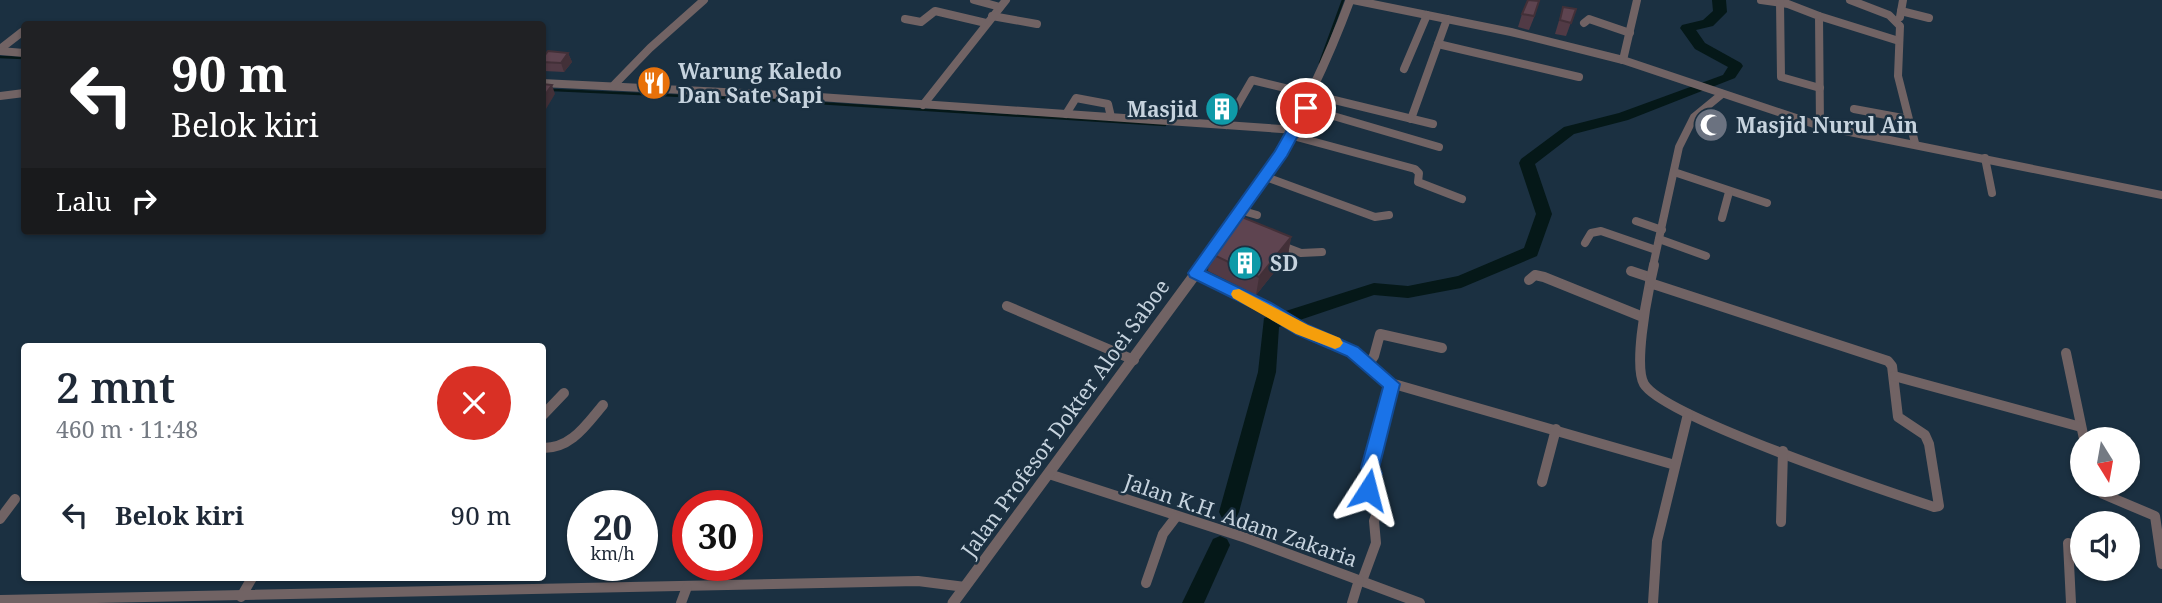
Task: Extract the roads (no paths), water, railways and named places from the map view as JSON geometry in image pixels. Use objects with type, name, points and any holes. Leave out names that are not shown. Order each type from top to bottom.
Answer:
[{"type":"street","points":[[614,86],[650,48],[704,0]]},
{"type":"street","points":[[974,0],[1000,7]]},
{"type":"street","points":[[923,105],[1006,0]]},
{"type":"street","points":[[1352,0],[1623,60],[1820,126],[2162,195]]},
{"type":"street","name":"Jalan Profesor Dokter Aloei Saboe","points":[[953,603],[1134,360],[1195,273],[1237,227],[1242,211],[1294,133],[1329,58],[1352,0]]},
{"type":"street","points":[[1623,60],[1637,0]]},
{"type":"street","points":[[1761,0],[1780,2],[1899,41]]},
{"type":"street","points":[[1850,0],[1895,19],[1901,30],[1897,66],[1914,143]]},
{"type":"street","points":[[1895,19],[1900,16],[1903,0]]},
{"type":"street","points":[[1780,2],[1781,77],[1788,82],[1820,88]]},
{"type":"street","points":[[905,19],[921,22],[935,10],[986,23]]},
{"type":"street","points":[[1901,11],[1929,18]]},
{"type":"street","points":[[1404,69],[1427,15]]},
{"type":"street","points":[[992,16],[1037,24]]},
{"type":"street","points":[[1819,16],[1820,126]]},
{"type":"street","points":[[1412,119],[1447,19]]},
{"type":"street","points":[[1584,23],[1589,19],[1630,33]]},
{"type":"street","points":[[0,50],[21,33]]},
{"type":"street","points":[[1438,44],[1579,77]]},
{"type":"street","points":[[0,50],[21,53]]},
{"type":"street","points":[[1226,125],[1252,80],[1433,124]]},
{"type":"street","points":[[546,83],[1066,114],[1226,125],[1294,133],[1415,169],[1419,173],[1418,181],[1462,199]]},
{"type":"street","points":[[0,96],[21,93]]},
{"type":"street","points":[[1631,271],[1649,280],[1888,360],[1894,376],[1898,417],[1925,435],[1930,444],[1939,506],[1934,507],[1857,481],[1688,414],[1652,394],[1644,385],[1641,374],[1643,317],[1649,280],[1684,129],[1701,108],[1722,94]]},
{"type":"street","points":[[1066,114],[1076,98],[1108,104],[1111,117]]},
{"type":"street","points":[[1306,108],[1439,147]]},
{"type":"street","points":[[1854,108],[1908,119]]},
{"type":"street","points":[[1985,158],[1992,193]]},
{"type":"street","points":[[1674,172],[1767,203]]},
{"type":"street","points":[[1266,177],[1375,217],[1389,215]]},
{"type":"street","points":[[1722,218],[1729,192]]},
{"type":"street","points":[[1242,211],[1257,215]]},
{"type":"street","points":[[1636,221],[1706,256]]},
{"type":"street","points":[[1585,243],[1591,233],[1601,231],[1656,250]]},
{"type":"street","points":[[1266,239],[1301,253],[1322,252]]},
{"type":"street","points":[[1195,273],[1265,307],[1283,319],[1353,351],[1380,377],[1392,384],[1675,465]]},
{"type":"street","points":[[1529,280],[1535,275],[1544,276],[1643,317]]},
{"type":"street","points":[[1007,306],[1134,360]]},
{"type":"street","points":[[1368,365],[1374,356],[1380,334],[1442,348]]},
{"type":"street","points":[[1894,376],[2081,427],[2066,353]]},
{"type":"street","points":[[1352,603],[1372,558],[1378,528],[1374,521],[1380,505],[1378,499],[1370,495],[1368,490],[1373,473],[1371,466],[1392,384]]},
{"type":"street","points":[[546,412],[564,393]]},
{"type":"street","points":[[546,448],[570,443],[603,405]]},
{"type":"street","points":[[1653,603],[1657,541],[1688,414]]},
{"type":"street","points":[[1542,482],[1556,429]]},
{"type":"street","points":[[1781,522],[1783,451]]},
{"type":"street","name":"Jalan K.H. Adam Zakaria","points":[[1049,474],[1246,538],[1420,603]]},
{"type":"street","points":[[2110,497],[2155,516],[2162,564]]},
{"type":"street","points":[[0,519],[15,499]]},
{"type":"street","points":[[1146,583],[1163,534],[1176,517]]},
{"type":"street","points":[[2068,542],[2071,603]]},
{"type":"street","points":[[0,600],[67,601],[918,580],[965,587]]},
{"type":"street","points":[[241,597],[250,581]]},
{"type":"street","points":[[681,603],[687,587]]},
{"type":"waterway","points":[[1320,63],[1343,0]]},
{"type":"waterway","points":[[1229,512],[1267,372],[1270,323],[1374,289],[1408,292],[1461,282],[1531,252],[1544,214],[1527,163],[1569,130],[1623,117],[1728,78],[1736,66],[1700,46],[1687,28],[1708,23],[1720,12],[1719,0]]},
{"type":"waterway","points":[[0,57],[21,58]]},
{"type":"waterway","points":[[553,90],[771,100],[1165,125]]},
{"type":"waterway","points":[[1193,603],[1220,545]]},
{"type":"place","name":"Warung Kaledo Dan Sate Sapi","points":[[654,83]]},
{"type":"place","name":"Masjid","points":[[1222,109]]},
{"type":"place","name":"Masjid Nurul Ain","points":[[1711,125]]},
{"type":"place","name":"SD","points":[[1245,263]]}]
